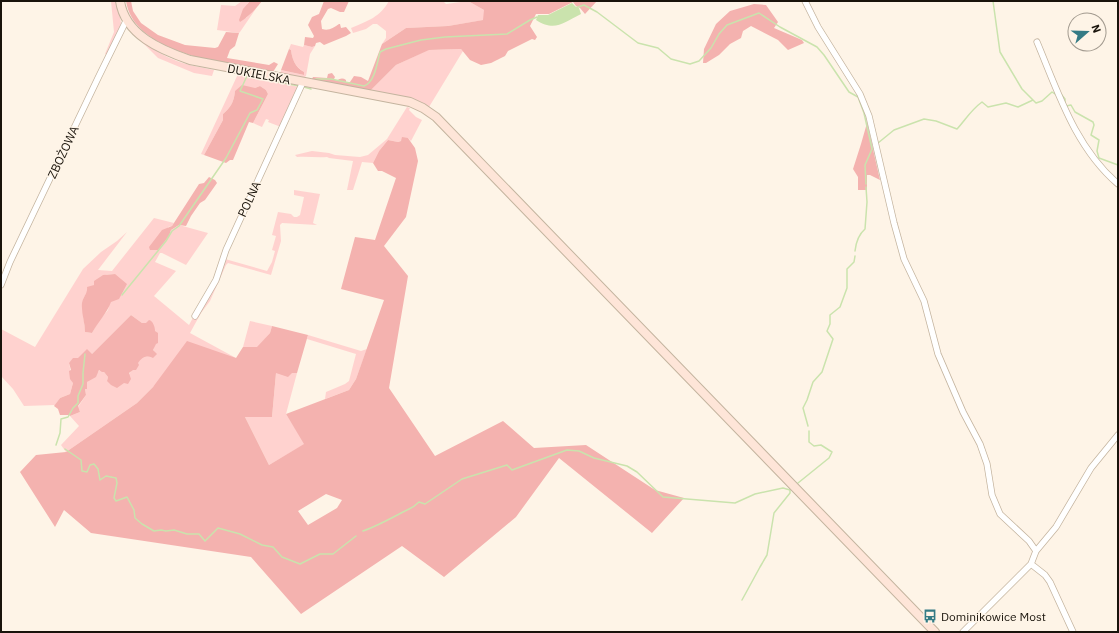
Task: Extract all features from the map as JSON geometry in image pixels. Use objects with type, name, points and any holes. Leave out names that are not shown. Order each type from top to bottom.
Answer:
[{"type":"main road","name":"DUKIELSKA","points":[[120,1],[126,21],[132,28],[156,46],[172,54],[190,60],[410,102],[423,108],[436,117],[935,632]]},
{"type":"street","points":[[805,1],[818,27],[860,94],[869,116],[904,259],[924,301],[938,354],[963,412],[980,444],[987,464],[992,495],[1000,514],[1029,541],[1036,551]]},
{"type":"street","name":"ZBOŻOWA","points":[[1,284],[84,106],[126,21]]},
{"type":"street","points":[[1037,42],[1071,124],[1091,156],[1104,172],[1118,184]]},
{"type":"street","name":"POLNA","points":[[196,316],[216,280],[226,250],[303,82]]},
{"type":"street","points":[[963,632],[1031,564],[1036,551],[1056,527],[1091,468],[1118,435]]},
{"type":"street","points":[[1031,564],[1045,575],[1050,582],[1072,632]]},
{"type":"shaded area","points":[[111,1],[117,1],[121,23],[119,31],[107,55],[105,54],[114,32]]},
{"type":"shaded area","points":[[126,1],[131,1],[133,11],[141,23],[158,35],[185,45],[215,48],[218,47],[226,32],[239,33],[235,46],[230,50],[227,58],[269,65],[274,62],[278,64],[273,72],[233,65],[186,54],[165,45],[146,34],[133,19]]},
{"type":"shaded area","points":[[242,1],[250,1],[247,4],[246,18],[257,7],[240,32],[217,30],[221,5],[235,6]]},
{"type":"shaded area","points":[[250,1],[262,1],[252,13],[240,22],[239,20],[243,9]]},
{"type":"shaded area","points":[[324,1],[349,1],[344,12],[331,8],[328,9],[321,21],[322,29],[333,28],[340,24],[341,28],[346,27],[351,33],[324,45],[320,42],[316,43],[315,46],[312,47],[304,45],[305,37],[313,38],[314,36],[308,25],[312,17],[319,14]]},
{"type":"shaded area","points":[[389,1],[443,1],[446,4],[468,1],[484,10],[484,20],[448,26],[406,28],[382,44],[386,38],[386,31],[377,24],[373,24],[366,29],[353,33],[351,28],[378,15]]},
{"type":"shaded area","points":[[468,1],[597,1],[585,14],[573,2],[549,14],[536,14],[530,26],[537,37],[535,40],[532,39],[508,51],[505,56],[491,63],[481,65],[470,60],[461,49],[429,50],[396,65],[370,91],[312,79],[313,77],[327,78],[328,74],[332,73],[335,77],[334,79],[337,81],[339,79],[343,79],[346,80],[346,82],[350,82],[354,76],[361,77],[368,81],[382,44],[406,28],[448,26],[483,20],[484,10]]},
{"type":"shaded area","points":[[572,3],[579,8],[581,14],[564,23],[554,26],[543,24],[536,20],[538,15],[548,15]]},
{"type":"shaded area","points":[[754,4],[766,5],[778,22],[774,28],[802,40],[804,43],[788,50],[778,40],[751,26],[743,31],[741,38],[730,44],[719,55],[706,63],[703,63],[704,49],[716,24],[730,11]]},
{"type":"shaded area","points":[[133,33],[167,57],[187,64],[214,70],[212,76],[194,73],[158,58]]},
{"type":"shaded area","points":[[291,44],[303,47],[304,45],[312,47],[315,46],[310,54],[306,76],[303,78],[280,74],[281,70],[304,75],[304,72],[293,60],[291,50],[289,49]]},
{"type":"shaded area","points":[[289,49],[291,50],[294,62],[298,68],[304,72],[304,75],[281,70]]},
{"type":"shaded area","points":[[461,49],[463,51],[429,107],[419,102],[370,91],[396,65],[428,50]]},
{"type":"shaded area","points":[[238,74],[299,87],[281,127],[268,122],[269,120],[266,119],[262,127],[253,123],[268,94],[266,90],[260,86],[235,91],[232,104],[223,114],[223,120],[204,155],[201,154]]},
{"type":"shaded area","points":[[242,85],[255,88],[260,86],[266,90],[268,94],[253,123],[249,122],[233,160],[226,163],[204,155],[223,120],[223,114],[232,104],[235,91]]},
{"type":"shaded area","points":[[407,107],[410,108],[409,110],[416,117],[422,120],[411,141],[408,138],[398,142],[388,140],[379,151],[373,163],[362,162],[353,190],[347,190],[353,161],[327,157],[297,157],[295,155],[312,151],[360,157],[368,155],[387,139]]},
{"type":"shaded area","points":[[867,123],[880,180],[867,175],[867,190],[858,190],[858,177],[853,169]]},
{"type":"shaded area","points":[[402,137],[408,138],[415,148],[418,161],[406,217],[384,246],[408,276],[389,388],[435,456],[503,421],[534,448],[586,445],[655,490],[684,498],[652,533],[559,458],[516,517],[444,577],[402,546],[301,614],[251,557],[91,533],[64,510],[55,527],[20,472],[36,455],[66,452],[137,403],[153,387],[187,341],[236,358],[243,347],[257,347],[270,333],[272,326],[308,335],[297,373],[292,373],[288,377],[276,373],[272,417],[245,417],[269,465],[304,444],[286,414],[349,390],[356,379],[384,300],[341,289],[355,237],[375,240],[396,178],[382,171],[378,171],[373,163],[379,151],[388,140],[398,142],[401,141]],"holes":[[[326,494],[342,500],[337,508],[308,525],[298,511]]]},
{"type":"shaded area","points":[[209,177],[217,183],[205,200],[200,203],[186,226],[179,225],[171,230],[169,236],[158,250],[150,250],[149,247],[162,230],[172,226],[199,184],[204,183]]},
{"type":"shaded area","points":[[294,190],[320,194],[313,223],[317,225],[282,223],[280,225],[281,241],[271,275],[228,263],[210,301],[201,313],[190,333],[236,358],[154,386],[137,403],[66,452],[61,445],[79,426],[70,416],[80,412],[78,407],[86,395],[85,389],[87,389],[87,382],[100,370],[108,377],[107,381],[129,374],[141,358],[156,354],[153,350],[157,339],[155,331],[146,323],[142,323],[131,315],[92,354],[69,363],[73,383],[70,394],[60,398],[55,405],[24,406],[13,389],[1,376],[1,329],[35,347],[83,269],[101,252],[127,232],[98,270],[112,271],[154,218],[174,223],[172,226],[168,227],[169,236],[171,230],[179,225],[208,233],[186,265],[162,253],[160,253],[155,262],[176,271],[154,296],[189,325],[225,259],[267,271],[272,262],[275,251],[272,250],[276,236],[272,235],[278,212],[291,214],[294,217],[300,215],[304,197],[294,195]],"holes":[[[115,274],[108,310],[98,322],[92,333],[85,332],[82,307],[84,298],[96,281],[101,277]]]},
{"type":"shaded area","points":[[115,274],[127,284],[119,299],[111,302],[92,333],[85,332],[82,303],[87,287],[94,285],[94,281],[103,275]]},
{"type":"shaded area","points":[[131,315],[142,323],[146,323],[149,320],[153,323],[155,331],[158,333],[158,343],[153,350],[157,354],[153,358],[144,357],[141,359],[136,370],[129,373],[131,379],[128,384],[124,383],[117,388],[107,381],[108,377],[104,372],[99,370],[96,377],[87,382],[87,389],[85,389],[86,395],[78,406],[80,412],[70,416],[60,415],[58,409],[54,406],[60,398],[70,394],[73,383],[70,379],[69,371],[71,370],[69,363],[73,358],[78,358],[87,349],[92,354]]},
{"type":"shaded area","points":[[250,321],[272,326],[270,333],[257,348],[243,347]]},
{"type":"shaded area","points":[[308,335],[361,351],[367,349],[356,379],[349,390],[325,399],[326,392],[349,381],[356,354],[307,339]]},
{"type":"shaded area","points":[[276,373],[297,373],[286,414],[305,444],[269,465],[245,417],[272,417]]},
{"type":"waterway","points":[[993,1],[1000,52],[1022,89],[1033,100]]},
{"type":"waterway","points":[[575,8],[584,5],[597,12],[638,43],[658,48],[671,59],[690,64],[699,61],[711,48],[719,34],[727,25],[759,13],[780,27],[817,47],[849,92],[858,97],[864,113],[872,149],[865,165],[866,184]]},
{"type":"waterway","points":[[316,79],[331,79],[364,86],[371,81],[377,67],[380,52],[386,49],[421,40],[445,37],[507,34],[537,17]]},
{"type":"waterway","points":[[122,295],[166,241],[172,231],[179,226],[226,158],[250,113],[257,110],[263,99],[240,91],[247,76],[299,86]]},
{"type":"waterway","points":[[304,87],[311,89]]},
{"type":"waterway","points":[[878,143],[894,130],[924,119],[936,121],[957,129],[972,111],[982,102],[988,107],[1006,103],[1018,107],[1033,100],[1036,103],[1042,101],[1052,92],[1055,94]]},
{"type":"waterway","points":[[1061,94],[1065,99],[1065,103]]},
{"type":"waterway","points":[[1066,106],[1071,105],[1075,112],[1093,122],[1094,125],[1091,135],[1099,140],[1097,151],[1099,158],[1118,165]]},
{"type":"waterway","points":[[855,251],[858,239],[865,229],[867,202],[866,187]]},
{"type":"waterway","points":[[808,426],[803,408],[813,382],[822,372],[833,339],[827,331],[830,324],[830,315],[840,307],[847,288],[847,269],[854,262],[855,256]]},
{"type":"waterway","points":[[56,445],[60,433],[61,419],[68,417],[78,403],[78,396],[83,384],[85,354]]},
{"type":"waterway","points":[[798,483],[829,458],[832,452],[821,445],[814,446],[809,442],[809,431]]},
{"type":"waterway","points":[[65,449],[81,460],[82,471],[87,472],[90,465],[94,464],[98,469],[100,480],[106,476],[116,478],[117,483],[114,498],[116,501],[127,497],[134,510],[135,518],[154,531],[174,530],[187,534],[199,534],[205,541],[218,528],[240,534],[262,545],[273,547],[282,557],[300,564],[320,554],[333,554],[356,536]]},
{"type":"waterway","points":[[363,531],[415,506],[419,502],[425,504],[462,479],[507,465],[512,470],[567,450],[579,451],[594,458],[627,466],[637,472],[663,497],[735,503],[755,494],[783,488],[790,490],[790,493],[774,513],[767,555],[742,600]]},
{"type":"place","name":"Dominikowice Most","points":[[930,616]]}]
